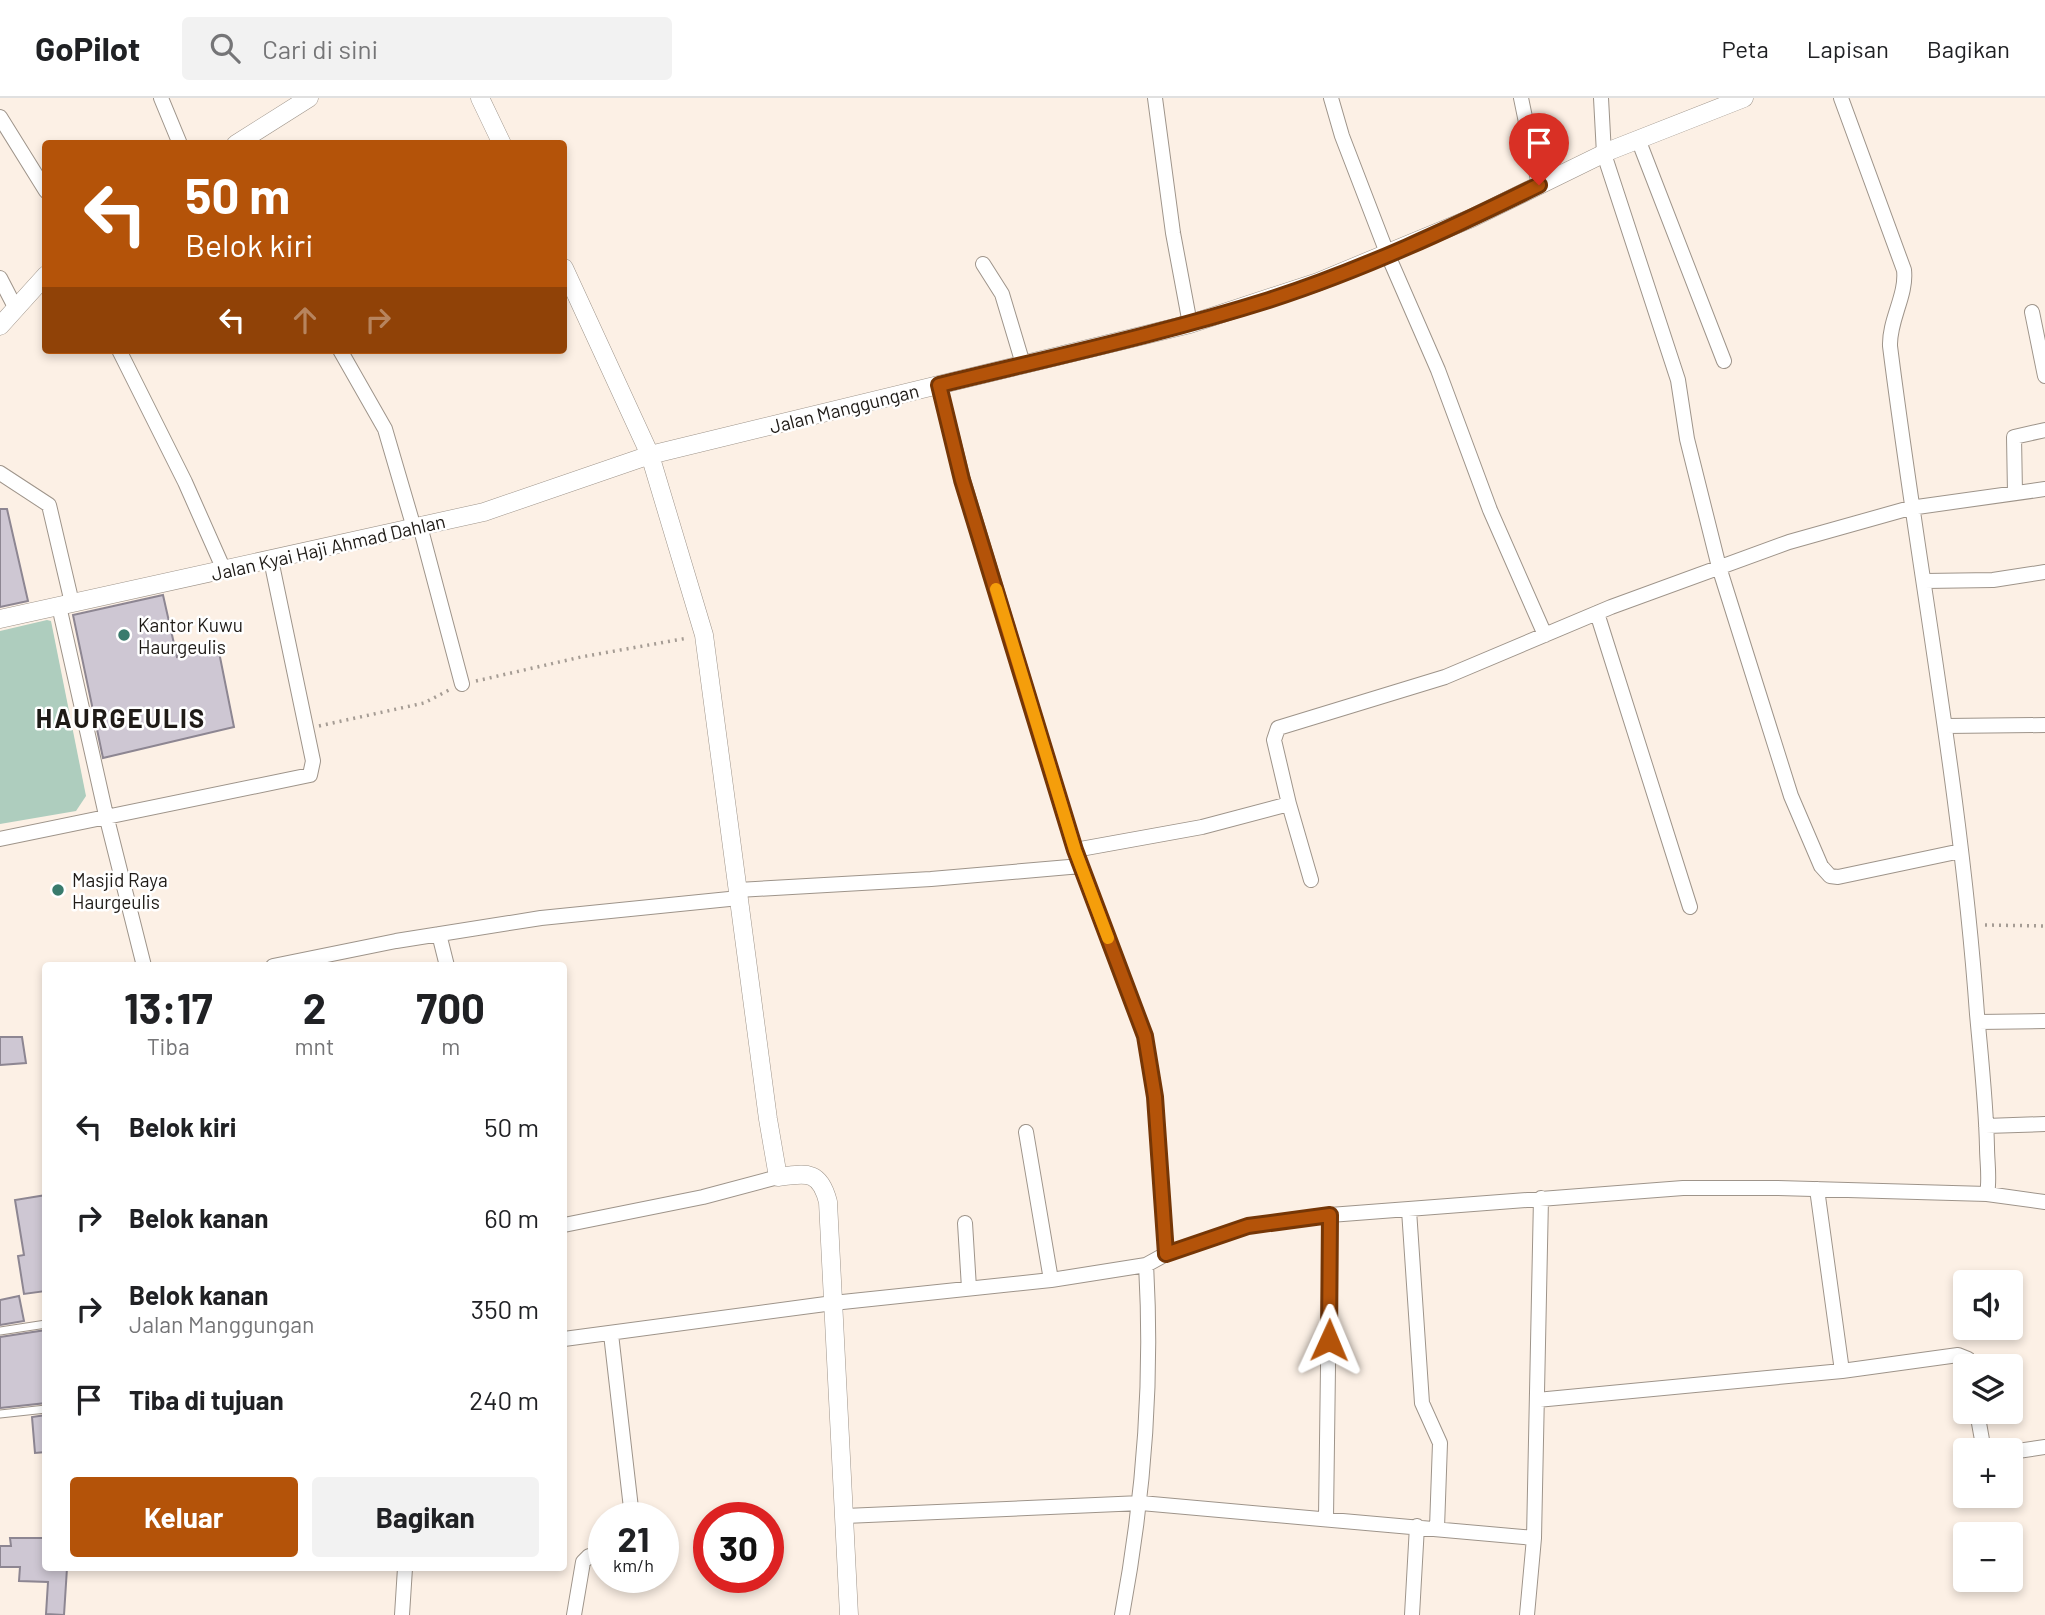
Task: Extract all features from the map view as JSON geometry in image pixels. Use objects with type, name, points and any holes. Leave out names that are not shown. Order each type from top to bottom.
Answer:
[{"type":"street","points":[[161,98],[178,140]]},
{"type":"street","points":[[258,138],[310,98]]},
{"type":"street","points":[[480,98],[500,140]]},
{"type":"street","points":[[1155,98],[1173,233],[1190,324]]},
{"type":"street","points":[[1331,98],[1342,136],[1387,253],[1438,370],[1490,510],[1545,635]]},
{"type":"street","points":[[1521,98],[1539,185]]},
{"type":"street","points":[[1601,98],[1604,154],[1678,380],[1687,439],[1719,567],[1791,796],[1825,873],[1838,877],[1961,851]]},
{"type":"street","name":"Jalan Manggungan","points":[[650,455],[1190,324],[1307,287],[1638,139],[1744,98]]},
{"type":"street","points":[[1841,98],[1904,270],[1905,278],[1890,336],[1910,508],[1946,726],[1961,851],[1986,1126],[1987,1194]]},
{"type":"street","points":[[0,117],[42,185]]},
{"type":"street","points":[[1638,139],[1724,361]]},
{"type":"street","points":[[984,264],[1002,295],[1023,364]]},
{"type":"street","points":[[567,275],[650,455],[704,635],[778,1177]]},
{"type":"street","points":[[0,278],[15,307]]},
{"type":"street","points":[[0,326],[42,279]]},
{"type":"street","points":[[2032,312],[2045,376]]},
{"type":"street","points":[[121,354],[179,470],[224,570]]},
{"type":"street","points":[[342,354],[385,429],[417,527],[462,684]]},
{"type":"street","points":[[939,385],[962,480],[1075,850],[1145,1036],[1151,1061],[1166,1254]]},
{"type":"street","points":[[2015,493],[2014,438],[2045,430]]},
{"type":"street","name":"Jalan Kyai Haji Ahmad Dahlan","points":[[0,619],[484,512],[552,491],[650,455]]},
{"type":"street","points":[[0,473],[43,500],[52,510],[66,605],[106,815],[143,962]]},
{"type":"street","points":[[1311,880],[1274,740],[1278,728],[1445,677],[1597,613],[1789,542],[1910,508],[2045,489]]},
{"type":"street","points":[[0,839],[310,775],[313,767],[271,560]]},
{"type":"street","points":[[1924,581],[1993,580],[2045,572]]},
{"type":"street","points":[[1597,613],[1690,907]]},
{"type":"street","points":[[1946,726],[2045,725]]},
{"type":"street","points":[[1075,850],[1202,827],[1289,803]]},
{"type":"street","points":[[292,962],[439,933],[541,918],[739,894],[1081,866]]},
{"type":"street","points":[[439,933],[446,962]]},
{"type":"street","points":[[1978,1022],[2045,1021]]},
{"type":"street","points":[[1986,1126],[2045,1124]]},
{"type":"street","points":[[1026,1132],[1051,1279]]},
{"type":"street","points":[[567,1224],[703,1197],[778,1177],[812,1175],[819,1180],[825,1191],[833,1303],[849,1615]]},
{"type":"street","points":[[567,1339],[1146,1265],[1166,1254],[1248,1226],[1330,1215],[1683,1188],[1987,1194],[2045,1202]]},
{"type":"street","points":[[1817,1189],[1842,1371]]},
{"type":"street","points":[[1527,1615],[1534,1538],[1542,1198]]},
{"type":"street","points":[[1409,1210],[1422,1403],[1440,1443],[1437,1528]]},
{"type":"street","points":[[1326,1518],[1330,1215]]},
{"type":"street","points":[[965,1223],[969,1288]]},
{"type":"street","points":[[1122,1615],[1141,1503],[1148,1431],[1146,1265]]},
{"type":"street","points":[[611,1334],[630,1502]]},
{"type":"street","points":[[1537,1400],[1842,1371],[1953,1356]]},
{"type":"street","points":[[2023,1450],[2045,1447]]},
{"type":"street","points":[[845,1516],[1141,1503],[1534,1538]]},
{"type":"street","points":[[1412,1615],[1418,1526]]},
{"type":"street","points":[[574,1615],[583,1562],[588,1557]]},
{"type":"street","points":[[402,1615],[405,1571]]},
{"type":"lane","points":[[0,1331],[42,1325]]},
{"type":"lane","points":[[0,1414],[42,1409]]},
{"type":"path","points":[[306,729],[424,703],[462,684],[581,657],[704,635]]},
{"type":"path","points":[[1969,924],[2045,926]]},
{"type":"green space","points":[[51,621],[86,796],[76,811],[0,824],[0,631]]},
{"type":"building","points":[[0,509],[7,509],[28,601],[0,607]]},
{"type":"building","points":[[163,595],[177,657],[218,647],[234,727],[103,758],[73,615]]},
{"type":"building","points":[[0,1037],[22,1037],[26,1063],[0,1065]]},
{"type":"building","points":[[42,1196],[42,1292],[24,1294],[18,1256],[24,1255],[15,1200]]},
{"type":"building","points":[[19,1296],[24,1321],[0,1325],[0,1300]]},
{"type":"building","points":[[42,1331],[42,1403],[0,1408],[0,1337]]},
{"type":"building","points":[[42,1416],[42,1452],[35,1453],[32,1417]]},
{"type":"building","points":[[10,1538],[42,1538],[42,1571],[67,1571],[64,1615],[46,1614],[48,1582],[19,1581],[20,1567],[0,1567],[0,1546],[11,1546]]},
{"type":"slow traffic","points":[[996,589],[1075,850],[1108,938]]},
{"type":"place","name":"Kantor Kuwu Haurgeulis","points":[[124,635]]},
{"type":"place","name":"Masjid Raya Haurgeulis","points":[[58,890]]},
{"type":"district","name":"HAURGEULIS","points":[[121,717]]},
{"type":"route","points":[[1329,1340],[1330,1215],[1248,1226],[1166,1254],[1155,1097],[1145,1036],[1075,850],[962,480],[939,385],[1190,324],[1272,299],[1472,218],[1539,185]]}]
